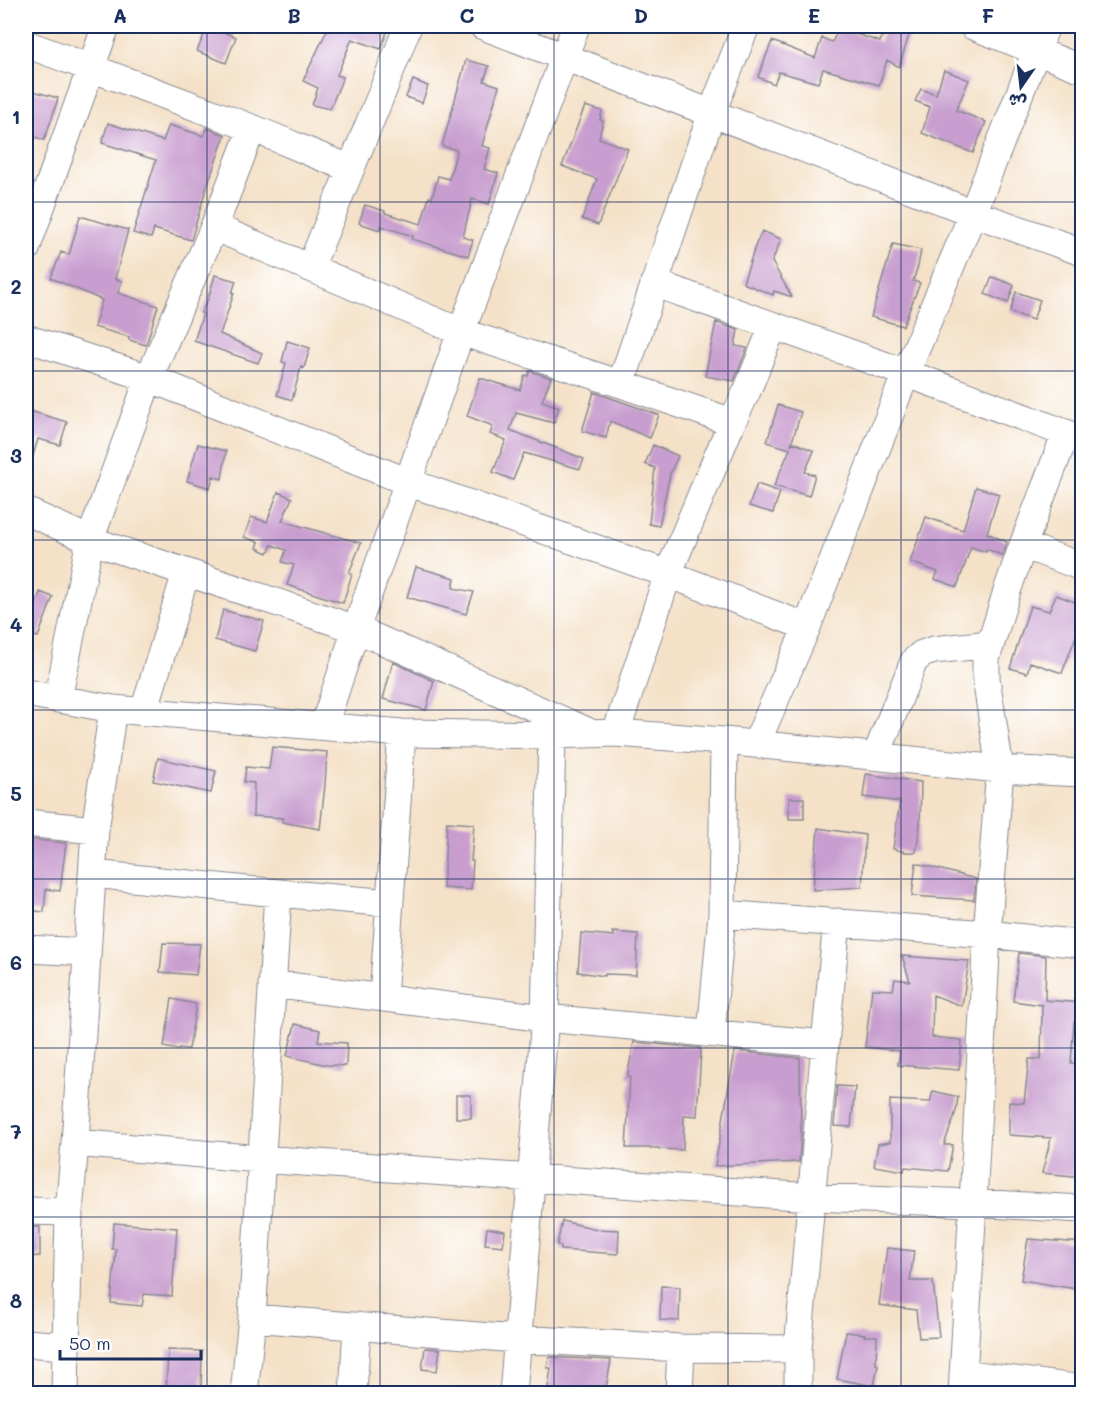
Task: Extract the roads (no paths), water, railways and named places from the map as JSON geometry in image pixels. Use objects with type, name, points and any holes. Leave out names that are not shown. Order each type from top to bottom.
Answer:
[{"type":"street","points":[[26,249],[106,26]]},
{"type":"street","points":[[310,268],[408,26]]},
{"type":"street","points":[[483,26],[973,213],[1083,252]]},
{"type":"street","points":[[324,725],[461,332],[576,26]]},
{"type":"street","points":[[621,384],[712,112],[746,26]]},
{"type":"street","points":[[973,26],[1083,69]]},
{"type":"street","points":[[756,744],[807,627],[906,373],[973,213],[1046,26]]},
{"type":"street","points":[[26,44],[252,128],[350,168]]},
{"type":"street","points":[[58,699],[90,540],[149,378],[214,226],[252,128]]},
{"type":"street","points":[[214,226],[461,332],[732,422]]},
{"type":"street","points":[[654,283],[1074,436],[1023,545],[986,659],[986,678],[1000,769],[987,934],[962,1383],[1083,1389]]},
{"type":"street","points":[[605,733],[668,574],[773,326]]},
{"type":"street","points":[[26,338],[149,378],[408,482],[668,574],[807,627]]},
{"type":"street","points":[[26,511],[90,540],[356,630],[605,733]]},
{"type":"street","points":[[1023,545],[1083,567]]},
{"type":"street","points":[[144,711],[186,573]]},
{"type":"street","points":[[876,756],[914,661],[922,654],[934,650],[990,644]]},
{"type":"street","points":[[26,693],[113,709],[402,733],[552,735],[605,733],[724,741],[1000,769],[1083,773]]},
{"type":"street","points":[[65,1394],[69,1212],[95,830],[113,709]]},
{"type":"street","points":[[383,998],[402,733]]},
{"type":"street","points":[[513,1394],[545,1018],[552,735]]},
{"type":"street","points":[[711,1033],[722,914],[724,741]]},
{"type":"street","points":[[26,824],[95,830]]},
{"type":"street","points":[[93,874],[390,903]]},
{"type":"street","points":[[244,1394],[252,1318],[278,893]]},
{"type":"street","points":[[722,914],[987,934],[1083,944]]},
{"type":"street","points":[[798,1394],[798,1349],[837,922]]},
{"type":"street","points":[[26,949],[87,952]]},
{"type":"street","points":[[272,984],[545,1018],[825,1044]]},
{"type":"street","points":[[75,1143],[260,1159],[812,1197],[1083,1209]]},
{"type":"street","points":[[26,1211],[69,1212]]},
{"type":"street","points":[[252,1318],[517,1339],[681,1348],[798,1349]]},
{"type":"street","points":[[353,1394],[357,1326]]},
{"type":"street","points":[[26,1343],[65,1346]]},
{"type":"street","points":[[679,1394],[681,1348]]}]
